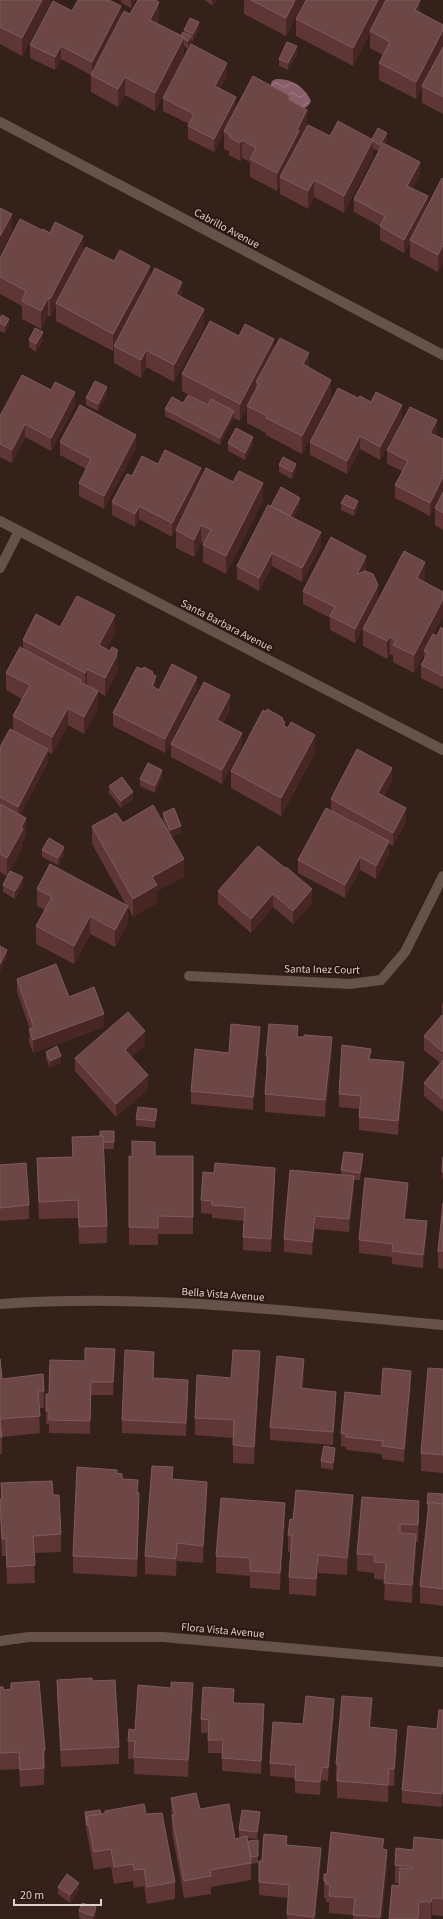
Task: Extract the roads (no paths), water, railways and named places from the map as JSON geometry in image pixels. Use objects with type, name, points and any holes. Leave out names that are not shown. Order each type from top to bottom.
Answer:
[{"type":"street","name":"Cabrillo Avenue","points":[[0,122],[443,355]]},
{"type":"street","name":"Santa Barbara Avenue","points":[[0,521],[443,750]]},
{"type":"street","points":[[0,568],[19,531]]},
{"type":"street","name":"Santa Inez Court","points":[[189,976],[350,984],[381,980],[405,952],[443,876]]},
{"type":"street","name":"Bella Vista Avenue","points":[[0,1304],[124,1300],[241,1306],[443,1325]]},
{"type":"street","name":"Flora Vista Avenue","points":[[0,1641],[29,1638],[163,1637],[443,1662]]},
{"type":"water","points":[[276,79],[287,80],[297,84],[311,101],[309,105],[298,109],[270,87],[272,81]]}]
